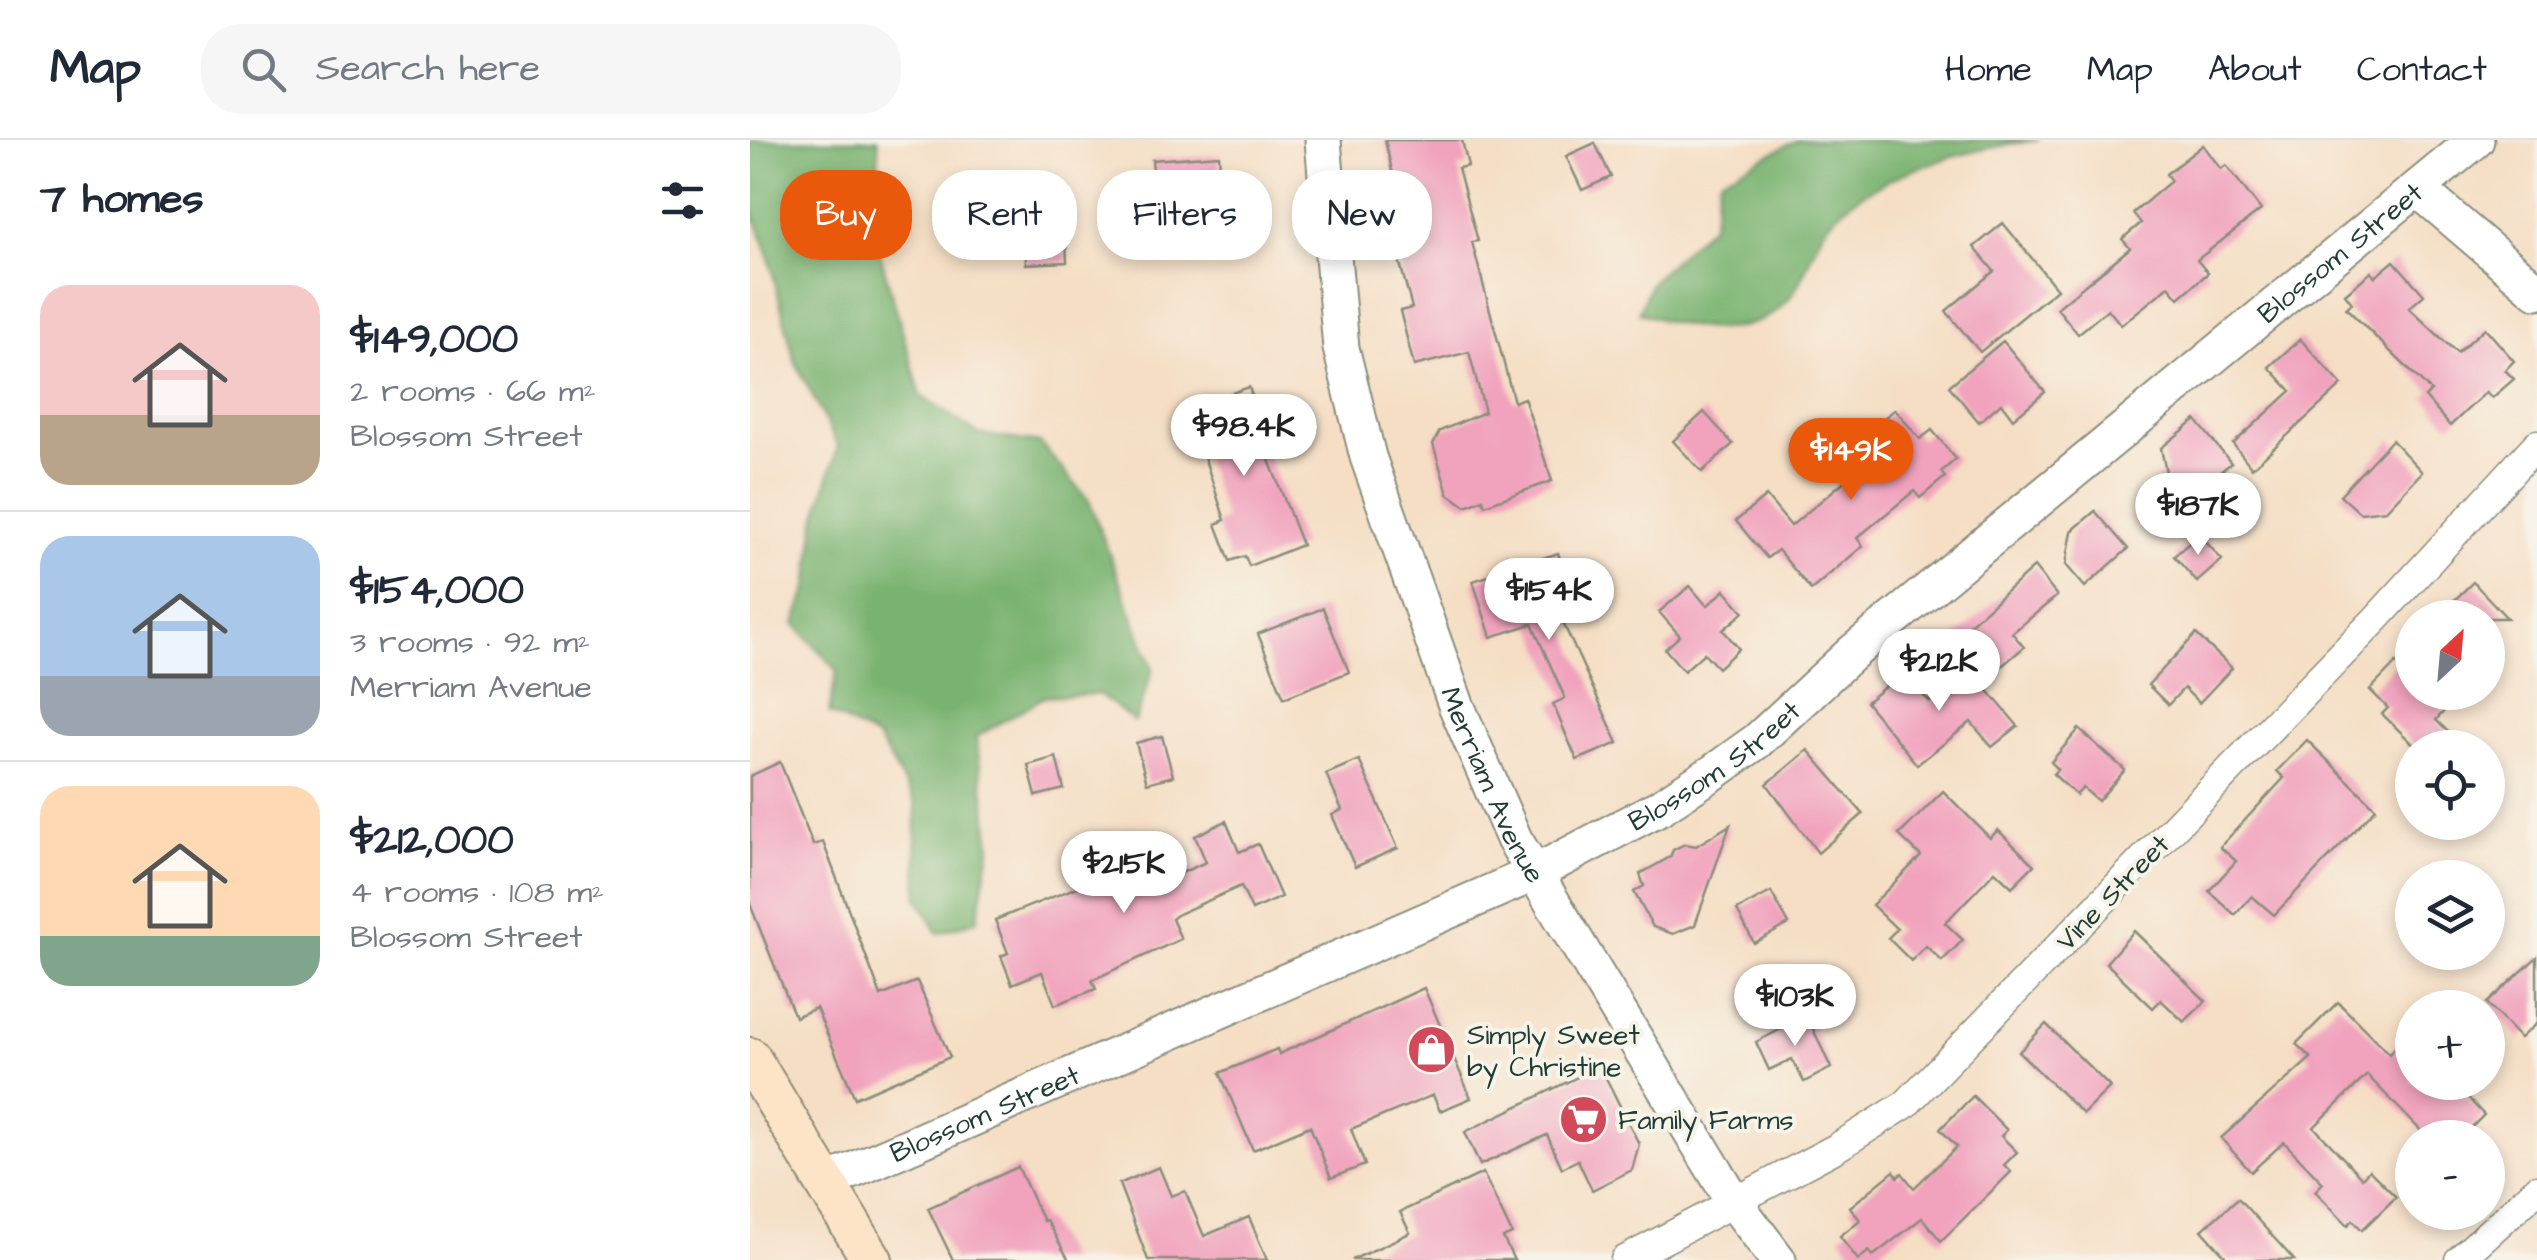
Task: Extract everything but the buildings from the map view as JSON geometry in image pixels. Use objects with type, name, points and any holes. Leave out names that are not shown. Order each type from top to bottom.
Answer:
[{"type":"main road","points":[[750,1058],[872,1260]]},
{"type":"street","name":"Merriam Avenue","points":[[1323,140],[1340,348],[1360,431],[1456,705],[1514,839],[1732,1199],[1778,1260]]},
{"type":"street","name":"Blossom Street","points":[[824,1183],[1536,873],[1660,807],[1757,740],[1898,615],[2420,191],[2476,140]]},
{"type":"street","points":[[2420,191],[2537,291]]},
{"type":"street","name":"Vine Street","points":[[1626,1260],[1732,1199],[1836,1148],[1906,1104],[2378,618],[2537,444]]},
{"type":"street","points":[[2460,1260],[2537,1190]]},
{"type":"green space","points":[[750,140],[878,140],[879,170],[780,170],[780,260],[882,260],[921,396],[978,434],[1040,443],[1089,501],[1153,669],[1135,722],[1099,694],[1044,697],[976,737],[991,845],[977,920],[938,933],[918,898],[915,802],[878,739],[829,713],[837,670],[795,624],[808,588],[816,520],[838,446],[795,361],[767,250],[750,206]]},
{"type":"green space","points":[[1798,140],[2039,140],[1930,164],[1902,174],[1853,201],[1826,226],[1792,295],[1769,316],[1752,324],[1695,327],[1639,312],[1651,282],[1712,224],[1720,179]]},
{"type":"place","name":"Simply Sweet by Christine","points":[[1432,1050]]},
{"type":"place","name":"Family Farms","points":[[1583,1119]]}]
